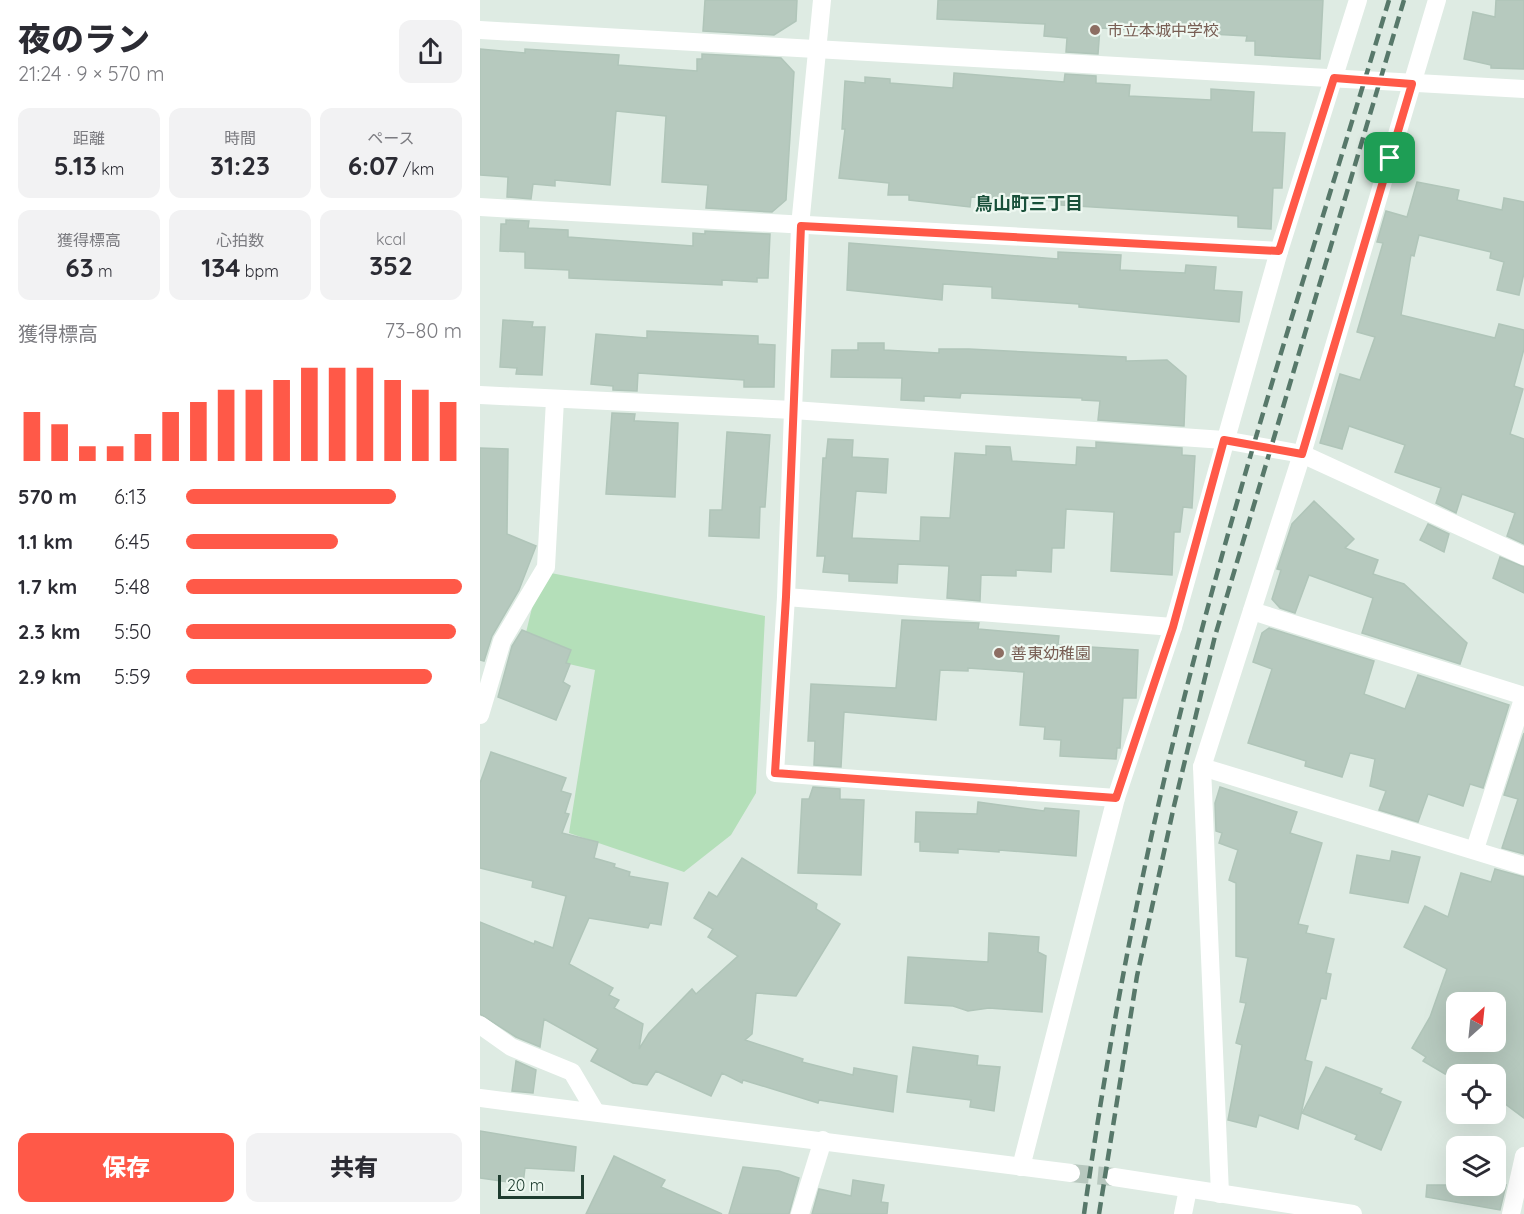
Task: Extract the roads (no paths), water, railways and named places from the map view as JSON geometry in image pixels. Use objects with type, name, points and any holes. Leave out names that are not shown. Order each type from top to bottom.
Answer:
[{"type":"street","points":[[822,0],[801,226],[786,597],[775,773],[1116,798]]},
{"type":"street","points":[[1021,1167],[1116,798],[1173,627],[1279,251],[1358,0]]},
{"type":"street","points":[[1220,1194],[1202,767],[1302,454],[1437,0]]},
{"type":"street","points":[[480,30],[1524,89]]},
{"type":"street","points":[[480,207],[1279,251]]},
{"type":"street","points":[[480,394],[555,400],[793,410],[1224,440],[1302,454],[1524,556]]},
{"type":"street","points":[[480,715],[502,641],[546,567],[555,400]]},
{"type":"street","points":[[786,597],[1173,627]]},
{"type":"street","points":[[1252,611],[1524,696],[1475,849]]},
{"type":"street","points":[[1202,767],[1475,849],[1524,866]]},
{"type":"street","points":[[480,1025],[511,1047],[572,1072],[595,1111]]},
{"type":"street","points":[[480,1098],[1071,1173]]},
{"type":"street","points":[[800,1214],[823,1140]]},
{"type":"street","points":[[1511,1214],[1524,1156]]},
{"type":"street","points":[[1114,1177],[1353,1214]]},
{"type":"street","points":[[1183,1214],[1188,1189]]},
{"type":"tunnel","points":[[1071,1173],[1114,1177]]},
{"type":"railway","points":[[1084,1214],[1126,961],[1181,709],[1236,505],[1389,0]]},
{"type":"railway","points":[[1099,1214],[1137,976],[1174,806],[1215,636],[1404,0]]},
{"type":"place","name":"市立本城中学校","points":[[1095,30]]},
{"type":"place","name":"善東幼稚園","points":[[999,653]]},
{"type":"district","name":"鳥山町三丁目","points":[[1029,204]]}]
